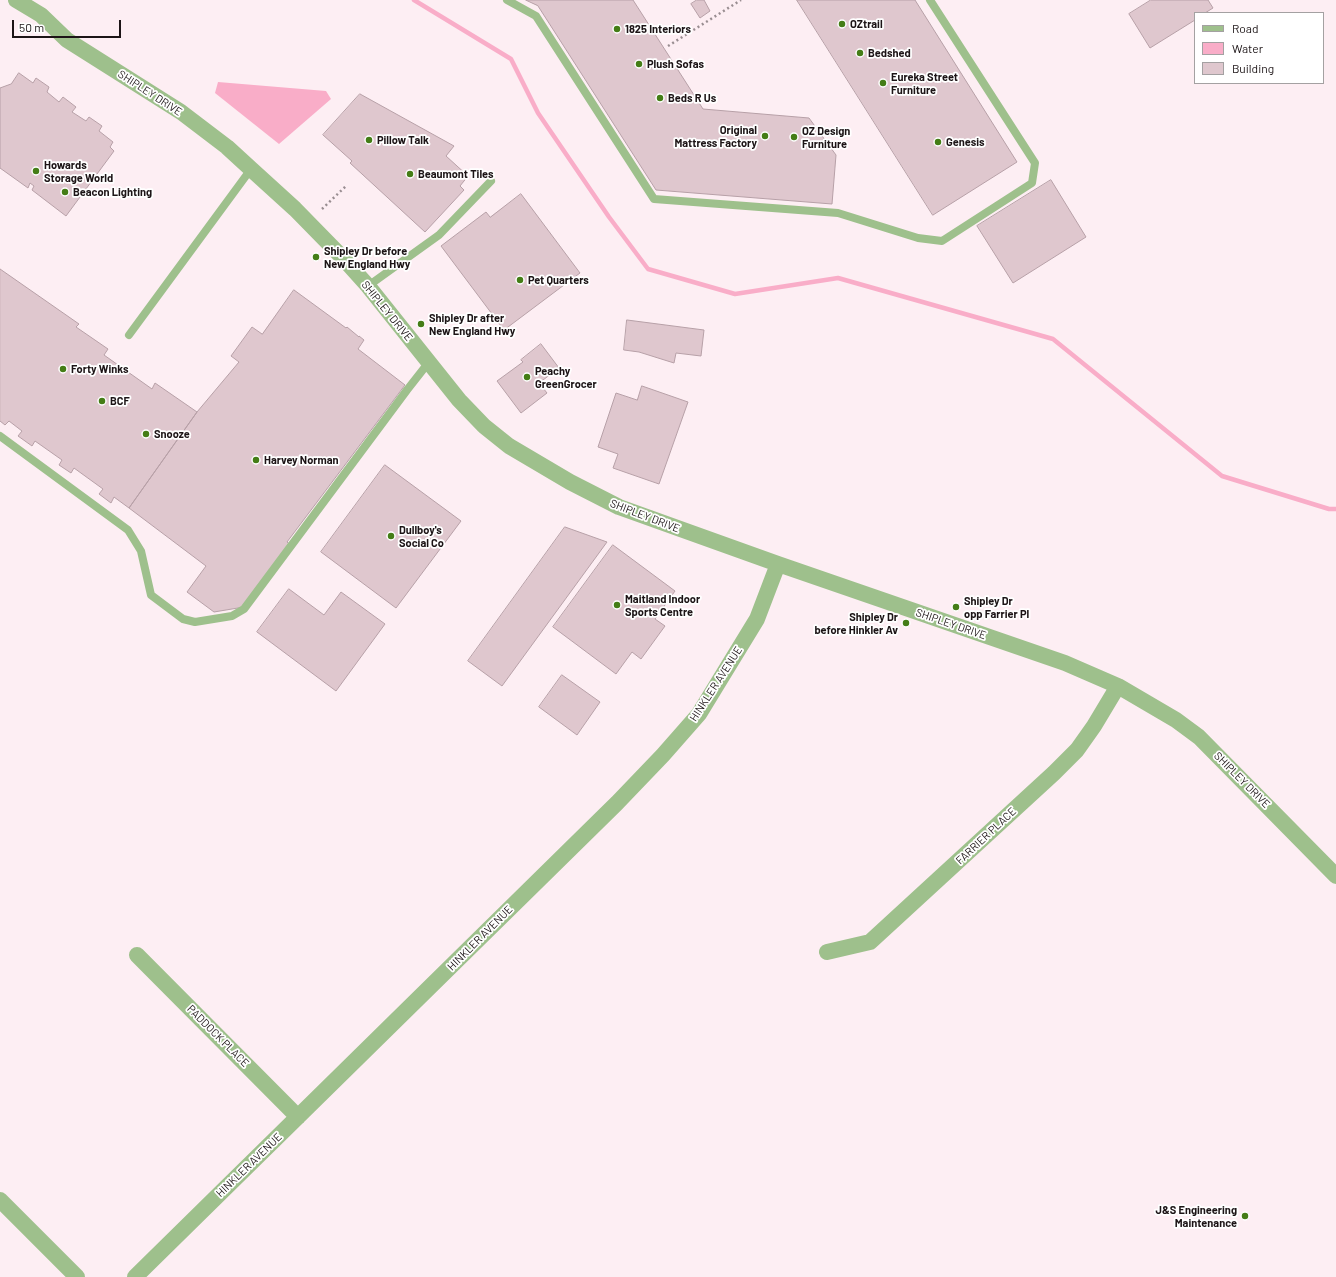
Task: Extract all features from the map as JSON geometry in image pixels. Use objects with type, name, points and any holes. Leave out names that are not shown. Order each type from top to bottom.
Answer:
[{"type":"street","name":"SHIPLEY DRIVE","points":[[16,0],[41,15],[67,40],[181,112],[227,147],[295,209],[341,256],[368,286],[460,400],[484,426],[509,446],[570,482],[619,507],[778,564],[1065,663],[1118,686],[1176,720],[1199,737],[1336,876]]},
{"type":"street","name":"SHIPLEY DRIVE","points":[[36,0],[41,15]]},
{"type":"street","name":"HINKLER AVENUE","points":[[135,1277],[617,803],[663,755],[699,714],[757,619],[778,564]]},
{"type":"street","name":"FARRIER PLACE","points":[[827,952],[870,942],[881,932],[1049,778],[1072,754],[1094,726],[1118,686]]},
{"type":"street","name":"PADDOCK PLACE","points":[[137,955],[298,1117]]},
{"type":"street","points":[[0,1200],[76,1277]]},
{"type":"lane","points":[[506,0],[536,16],[654,199],[838,213],[918,238],[942,241],[1032,183],[1035,163],[930,0]]},
{"type":"lane","points":[[129,335],[251,169]]},
{"type":"lane","points":[[368,286],[438,235],[491,181]]},
{"type":"lane","points":[[0,436],[128,530],[141,551],[151,595],[183,619],[195,622],[232,616],[244,609],[429,362]]},
{"type":"path","points":[[668,46],[741,0]]},
{"type":"path","points":[[322,209],[346,186]]},
{"type":"water","points":[[218,82],[326,91],[331,99],[279,144],[215,93]]},
{"type":"building","points":[[526,0],[633,0],[703,109],[809,118],[836,155],[832,204],[656,190],[538,6]]},
{"type":"building","points":[[697,0],[704,0],[710,11],[700,18],[691,4]]},
{"type":"building","points":[[797,0],[915,0],[1017,162],[933,215]]},
{"type":"building","points":[[1151,0],[1208,0],[1213,8],[1207,12],[1194,12],[1194,21],[1150,48],[1129,14]]},
{"type":"building","points":[[19,73],[33,83],[36,78],[49,87],[47,92],[59,102],[63,97],[76,107],[72,112],[86,121],[89,117],[102,126],[99,131],[113,142],[110,147],[114,151],[66,216],[32,190],[34,186],[30,183],[28,188],[0,168],[0,88],[11,84]]},
{"type":"building","points":[[360,94],[454,146],[446,156],[468,176],[460,186],[464,190],[425,232],[350,163],[352,161],[323,135]]},
{"type":"building","points":[[1051,180],[1086,237],[1013,283],[977,226]]},
{"type":"building","points":[[521,194],[580,273],[504,330],[441,246],[486,212],[490,217]]},
{"type":"building","points":[[0,269],[79,324],[76,327],[108,349],[104,355],[152,389],[155,383],[197,412],[129,508],[114,497],[111,503],[99,494],[103,489],[74,468],[71,473],[59,465],[62,460],[35,441],[32,446],[18,436],[22,431],[9,421],[5,425],[0,421]]},
{"type":"building","name":"Harvey Norman","points":[[294,290],[364,340],[358,349],[405,385],[287,542],[291,545],[244,607],[214,612],[187,592],[206,566],[129,508],[197,412],[239,362],[231,356],[252,327],[262,334]]},
{"type":"building","points":[[627,320],[704,330],[701,356],[676,353],[674,363],[639,352],[624,350]]},
{"type":"building","points":[[541,344],[559,368],[539,383],[547,393],[521,413],[497,381],[523,362],[521,360]]},
{"type":"building","points":[[642,386],[688,402],[659,484],[613,468],[618,454],[598,447],[616,393],[637,400]]},
{"type":"building","name":"Dullboy's Social Co","points":[[385,465],[461,521],[396,608],[321,552]]},
{"type":"building","points":[[565,527],[607,542],[502,686],[468,661]]},
{"type":"building","name":"Maitland Indoor Sports Centre","points":[[613,545],[675,591],[655,619],[665,626],[641,659],[632,652],[616,674],[553,627]]},
{"type":"building","points":[[289,589],[324,615],[341,592],[385,624],[336,691],[257,632]]},
{"type":"building","points":[[562,675],[600,702],[577,735],[539,707]]},
{"type":"waterway","points":[[414,0],[511,59],[538,113],[609,217],[648,269],[735,294],[838,278],[1053,339],[1222,476],[1329,509],[1336,509]]},
{"type":"place","name":"OZtrail","points":[[842,24]]},
{"type":"place","name":"1825 Interiors","points":[[617,29]]},
{"type":"place","name":"Bedshed","points":[[860,53]]},
{"type":"place","name":"Plush Sofas","points":[[639,64]]},
{"type":"place","name":"Eureka Street Furniture","points":[[883,83]]},
{"type":"place","name":"Beds R Us","points":[[660,98]]},
{"type":"place","name":"Original Mattress Factory","points":[[765,136]]},
{"type":"place","name":"OZ Design Furniture","points":[[794,137]]},
{"type":"place","name":"Pillow Talk","points":[[369,140]]},
{"type":"place","name":"Genesis","points":[[938,142]]},
{"type":"place","name":"Howards Storage World","points":[[36,171]]},
{"type":"place","name":"Beaumont Tiles","points":[[410,174]]},
{"type":"place","name":"Beacon Lighting","points":[[65,192]]},
{"type":"place","name":"Shipley Dr before New England Hwy","points":[[316,257]]},
{"type":"place","name":"Pet Quarters","points":[[520,280]]},
{"type":"place","name":"Shipley Dr after New England Hwy","points":[[421,324]]},
{"type":"place","name":"Forty Winks","points":[[63,369]]},
{"type":"place","name":"Peachy GreenGrocer","points":[[527,377]]},
{"type":"place","name":"BCF","points":[[102,401]]},
{"type":"place","name":"Snooze","points":[[146,434]]},
{"type":"place","name":"Harvey Norman","points":[[256,460]]},
{"type":"place","name":"Dullboy's Social Co","points":[[391,536]]},
{"type":"place","name":"Maitland Indoor Sports Centre","points":[[617,605]]},
{"type":"place","name":"Shipley Dr opp Farrier Pl","points":[[956,607]]},
{"type":"place","name":"Shipley Dr before Hinkler Av","points":[[906,623]]},
{"type":"place","name":"J&S Engineering Maintenance","points":[[1245,1216]]}]
